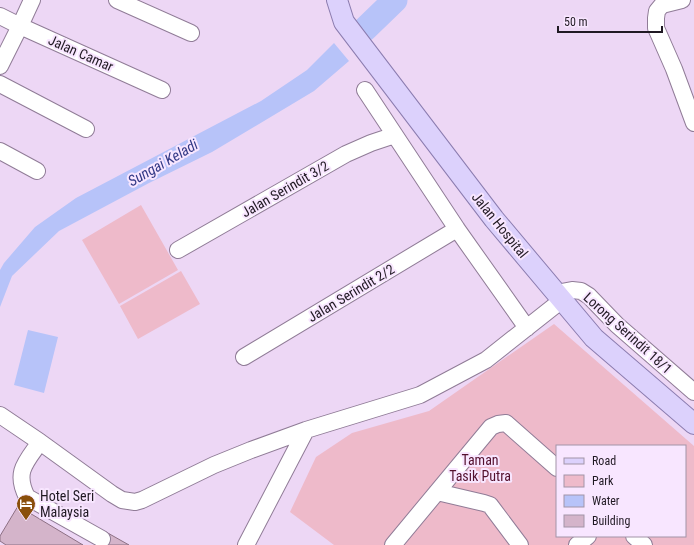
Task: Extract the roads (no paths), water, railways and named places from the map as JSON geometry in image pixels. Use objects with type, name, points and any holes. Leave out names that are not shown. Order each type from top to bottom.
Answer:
[{"type":"main road","name":"Jalan Hospital","points":[[337,0],[344,22],[494,219],[594,338],[694,424]]},
{"type":"street","points":[[0,66],[32,0]]},
{"type":"street","points":[[117,0],[191,33]]},
{"type":"street","points":[[682,0],[662,5],[657,11],[656,28],[674,69],[694,123]]},
{"type":"street","name":"Jalan Camar","points":[[0,16],[162,90]]},
{"type":"street","points":[[0,84],[86,130]]},
{"type":"street","points":[[365,90],[457,229],[527,328]]},
{"type":"street","name":"Jalan Serindit 3/2","points":[[178,250],[346,154],[371,143],[395,135]]},
{"type":"street","points":[[0,151],[37,171]]},
{"type":"street","name":"Jalan Serindit 2/2","points":[[244,357],[457,229]]},
{"type":"street","name":"Lorong Serindit 18/1","points":[[559,296],[572,290],[581,291],[589,296],[617,325],[694,392]]},
{"type":"street","points":[[0,415],[112,494],[122,500],[135,502],[156,494],[184,479],[228,459],[306,430],[420,395],[486,360],[527,328],[559,296]]},
{"type":"street","points":[[393,545],[491,427],[506,423],[556,467]]},
{"type":"street","points":[[246,545],[306,430]]},
{"type":"street","points":[[40,442],[24,466],[21,474],[22,486],[27,496],[102,539]]},
{"type":"street","points":[[437,492],[490,505],[520,545]]},
{"type":"street","points":[[577,545],[587,537]]},
{"type":"street","points":[[635,537],[644,545]]},
{"type":"water","points":[[334,43],[349,61],[314,91],[212,152],[149,183],[59,231],[12,276],[0,307],[0,270],[4,263],[35,227],[76,198],[261,101],[307,70]]},
{"type":"water","points":[[28,330],[58,337],[44,393],[14,385]]},
{"type":"waterway","name":"Sungai Keladi","points":[[365,29],[395,0]]},
{"type":"place","name":"Hotel Seri Malaysia","points":[[26,521]]},
{"type":"park label","name":"Taman Tasik Putra","points":[[480,468]]}]
